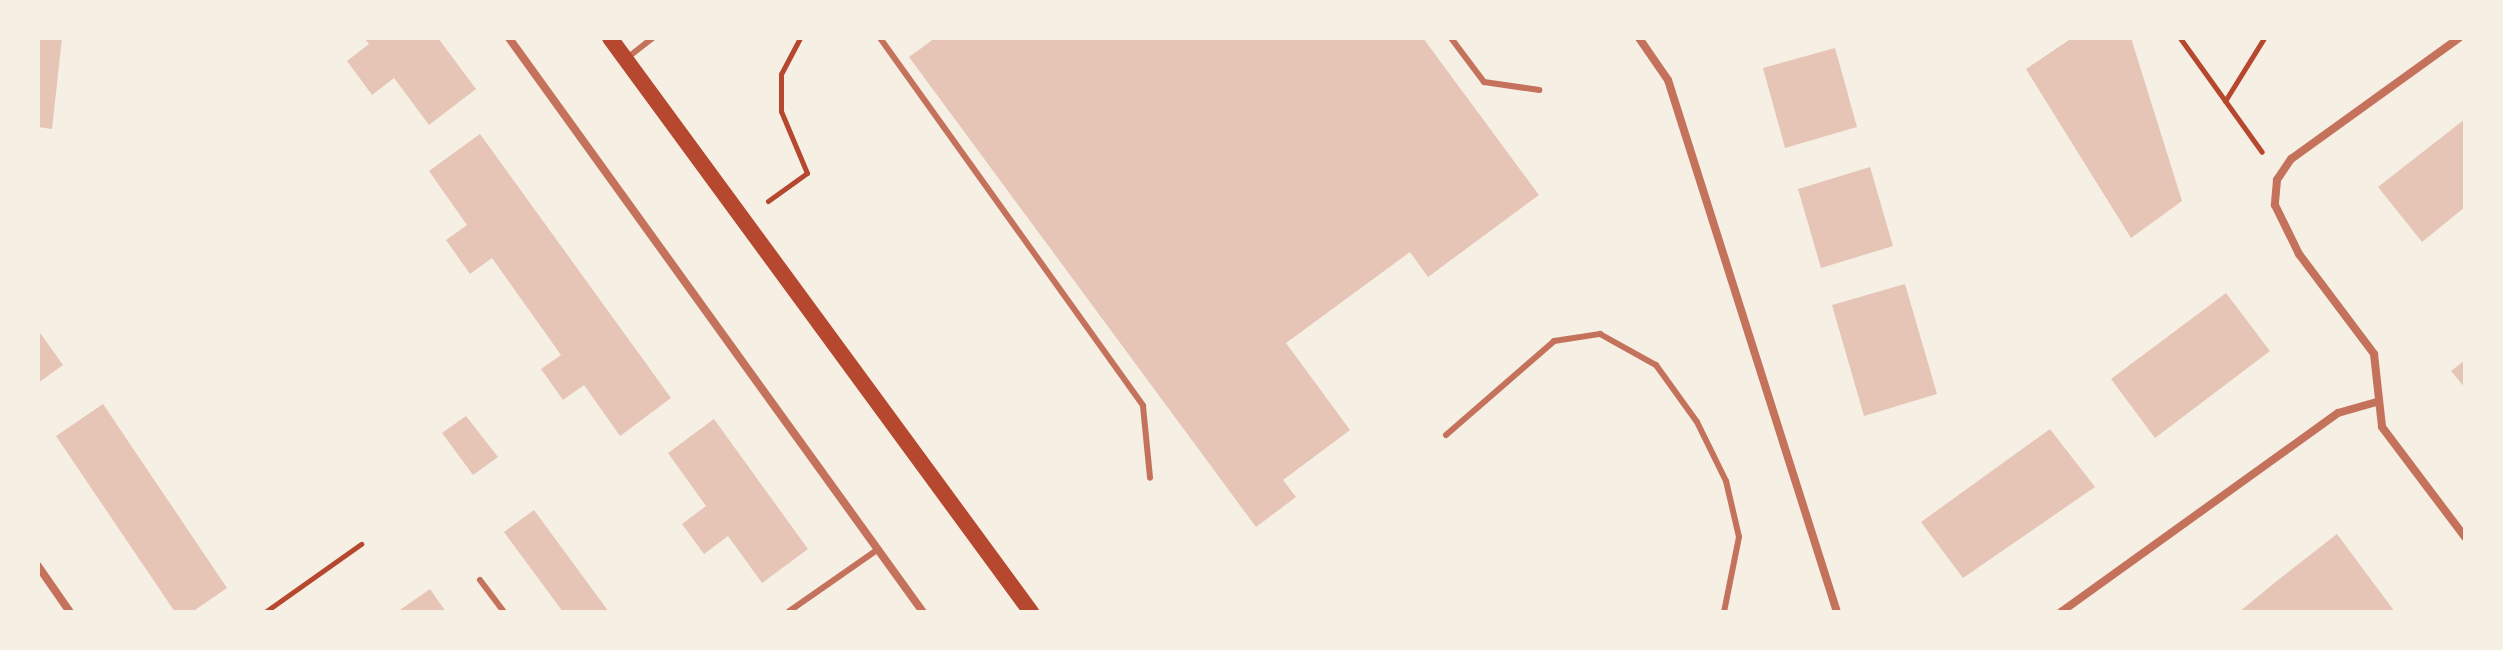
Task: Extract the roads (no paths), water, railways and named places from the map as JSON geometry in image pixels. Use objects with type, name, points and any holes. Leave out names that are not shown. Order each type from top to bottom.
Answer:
[{"type":"main road","points":[[610,38],[1031,612]]},
{"type":"street","points":[[509,38],[923,612]]},
{"type":"street","points":[[1639,38],[1668,80],[1837,612]]},
{"type":"street","points":[[2459,38],[2313,141],[2279,176],[2275,205],[2284,229],[2374,354],[2376,402],[2382,427],[2465,537]]},
{"type":"street","points":[[2061,612],[2338,413],[2376,402]]},
{"type":"street","points":[[38,566],[70,612]]},
{"type":"lane","points":[[626,59],[653,38]]},
{"type":"lane","points":[[880,38],[1143,406],[1150,478]]},
{"type":"lane","points":[[1451,38],[1484,82],[1539,90]]},
{"type":"lane","points":[[1446,435],[1554,341],[1600,334],[1656,365],[1697,422],[1726,481],[1739,537],[1724,612]]},
{"type":"lane","points":[[788,612],[877,550]]},
{"type":"lane","points":[[480,580],[504,612]]}]
